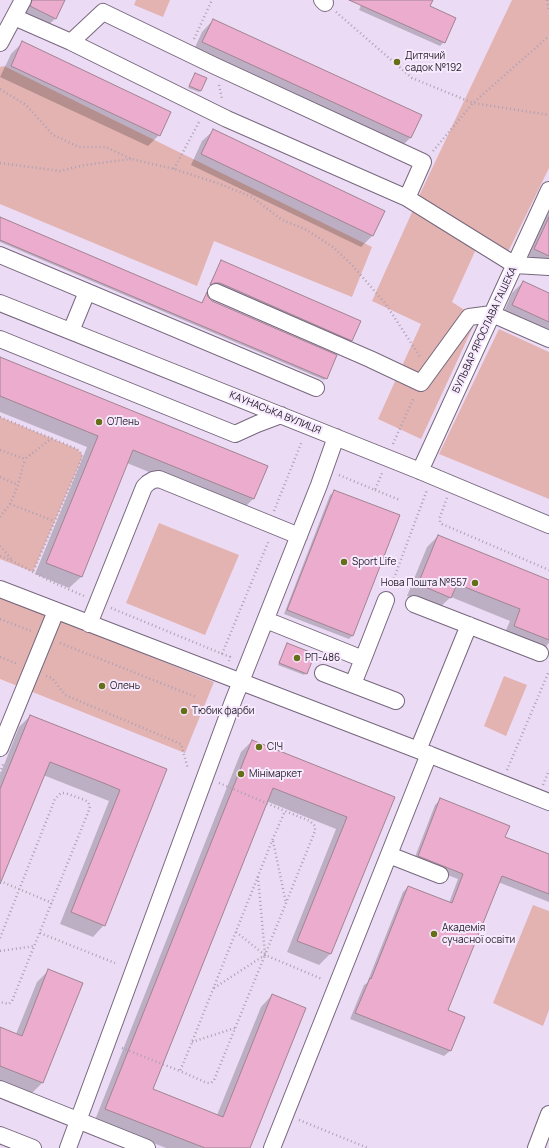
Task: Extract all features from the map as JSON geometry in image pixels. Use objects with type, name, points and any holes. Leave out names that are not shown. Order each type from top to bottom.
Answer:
[{"type":"street","points":[[0,43],[23,0]]},
{"type":"street","points":[[71,42],[103,12],[215,66],[423,162],[407,198]]},
{"type":"street","points":[[14,17],[71,42],[227,119],[407,198],[515,265],[549,267]]},
{"type":"street","name":"БУЛЬВАР ЯРОСЛАВА ГАШЕКА","points":[[420,471],[549,190]]},
{"type":"street","points":[[0,255],[316,388]]},
{"type":"street","points":[[71,331],[87,292]]},
{"type":"street","points":[[216,292],[370,359],[421,383],[469,317],[492,314],[549,339]]},
{"type":"street","name":"КАУНАСЬКА ВУЛИЦЯ","points":[[0,303],[549,524]]},
{"type":"street","points":[[0,339],[235,434],[281,415]]},
{"type":"street","points":[[68,1148],[241,681],[319,485],[336,437]]},
{"type":"street","points":[[89,624],[144,487],[153,480],[160,479],[299,536]]},
{"type":"street","points":[[0,589],[545,797]]},
{"type":"street","points":[[353,684],[386,600]]},
{"type":"street","points":[[414,604],[540,653]]},
{"type":"street","points":[[0,748],[56,611]]},
{"type":"street","points":[[266,620],[363,659]]},
{"type":"street","points":[[272,1148],[389,855],[469,625]]},
{"type":"street","points":[[323,673],[396,701]]},
{"type":"street","points":[[389,855],[440,875]]},
{"type":"street","points":[[0,1089],[147,1148]]},
{"type":"street","points":[[536,1148],[549,1114]]},
{"type":"street","points":[[0,1135],[33,1148]]},
{"type":"path","points":[[188,52],[212,0]]},
{"type":"path","points":[[547,0],[549,11]]},
{"type":"path","points":[[324,1],[412,78],[473,103],[549,115]]},
{"type":"path","points":[[423,162],[473,103],[549,36]]},
{"type":"path","points":[[215,66],[227,119]]},
{"type":"path","points":[[0,88],[26,104],[53,135],[79,147],[106,147],[131,159],[174,169],[220,184],[252,197],[282,220],[305,229],[333,247],[352,265],[385,303],[423,360]]},
{"type":"path","points":[[174,169],[206,109]]},
{"type":"path","points":[[0,163],[60,171],[85,165],[131,159]]},
{"type":"path","points":[[375,490],[421,383]]},
{"type":"path","points":[[0,417],[77,448],[82,454],[82,458],[32,572]]},
{"type":"path","points":[[0,517],[10,504],[18,485],[25,459],[52,438]]},
{"type":"path","points":[[222,654],[274,526],[272,516],[303,439]]},
{"type":"path","points":[[0,450],[25,459]]},
{"type":"path","points":[[334,473],[400,500]]},
{"type":"path","points":[[0,478],[18,485]]},
{"type":"path","points":[[386,600],[428,489]]},
{"type":"path","points":[[447,497],[440,518],[440,522],[442,524],[549,570]]},
{"type":"path","points":[[10,504],[54,521]]},
{"type":"path","points":[[0,546],[14,562]]},
{"type":"path","points":[[0,556],[52,582],[230,657],[224,675]]},
{"type":"path","points":[[0,619],[196,697]]},
{"type":"path","points":[[507,770],[549,671]]},
{"type":"path","points":[[41,673],[52,678],[65,695],[181,744],[188,769]]},
{"type":"path","points":[[545,797],[549,770]]},
{"type":"path","points":[[121,1047],[207,1083],[211,1083],[214,1080],[315,831],[315,826],[310,821],[213,780]]},
{"type":"path","points":[[0,938],[57,796],[61,793],[65,793],[85,800],[90,806],[89,810],[12,1001],[9,1004],[0,1002]]},
{"type":"path","points":[[180,1071],[285,811]]},
{"type":"path","points":[[272,841],[286,903]]},
{"type":"path","points":[[258,877],[265,955]]},
{"type":"path","points":[[0,881],[52,903]]},
{"type":"path","points":[[236,932],[265,955],[325,980]]},
{"type":"path","points":[[40,933],[115,963]]},
{"type":"path","points":[[0,951],[35,946]]},
{"type":"path","points":[[214,988],[265,955]]},
{"type":"path","points":[[192,1042],[235,1028]]},
{"type":"path","points":[[293,1118],[368,1148]]},
{"type":"shaded area","points":[[136,0],[170,0],[163,17],[134,5]]},
{"type":"shaded area","points":[[512,0],[549,0],[549,168],[508,252],[418,198]]},
{"type":"shaded area","points":[[4,66],[372,247],[352,297],[214,241],[197,286],[0,204],[0,67]]},
{"type":"shaded area","points":[[413,210],[477,247],[452,302],[477,318],[421,439],[378,419],[421,324],[372,301]]},
{"type":"shaded area","points":[[499,329],[549,352],[549,499],[439,454]]},
{"type":"shaded area","points":[[0,417],[77,449],[82,454],[82,458],[33,572],[0,559]]},
{"type":"shaded area","points":[[159,523],[239,555],[205,635],[126,603]]},
{"type":"shaded area","points":[[0,596],[214,682],[185,753],[0,679]]},
{"type":"shaded area","points":[[504,676],[527,685],[506,736],[484,726]]},
{"type":"shaded area","points":[[533,905],[549,911],[549,1010],[543,1026],[493,1003]]},
{"type":"building","points":[[32,0],[65,0],[56,19],[30,6]]},
{"type":"building","points":[[349,0],[433,0],[430,6],[456,18],[445,43]]},
{"type":"building","points":[[213,19],[422,115],[411,138],[202,42]]},
{"type":"building","points":[[22,41],[171,112],[160,136],[11,66]]},
{"type":"building","points":[[195,73],[207,78],[201,91],[189,86]]},
{"type":"building","points":[[213,129],[385,211],[373,236],[201,154]]},
{"type":"building","points":[[0,217],[202,303],[207,292],[208,297],[212,301],[337,355],[327,379],[0,240]]},
{"type":"building","points":[[549,217],[549,256],[534,249]]},
{"type":"building","points":[[221,260],[361,321],[352,341],[220,283],[210,285]]},
{"type":"building","points":[[523,281],[549,293],[549,322],[512,305]]},
{"type":"building","points":[[0,357],[268,466],[254,499],[133,450],[82,577],[46,563],[98,436],[0,396]]},
{"type":"building","points":[[334,490],[400,515],[353,636],[287,610]]},
{"type":"building","points":[[438,535],[549,580],[549,640],[514,626],[520,609],[457,584],[451,598],[418,584]]},
{"type":"building","name":"РП-486","points":[[287,643],[315,654],[307,674],[279,663]]},
{"type":"building","points":[[30,715],[167,769],[105,926],[71,912],[120,790],[106,784],[50,762],[0,884],[0,789]]},
{"type":"building","points":[[252,740],[395,797],[331,954],[297,941],[347,817],[273,788],[153,1089],[223,1117],[272,994],[306,1008],[250,1148],[205,1148],[105,1109]]},
{"type":"building","name":"Академія сучасної освіти","points":[[440,798],[510,826],[505,837],[549,854],[549,894],[502,876],[448,1010],[465,1017],[451,1051],[355,1013],[370,978],[371,979],[408,886],[452,903],[463,874],[418,856]]},
{"type":"building","points":[[48,969],[83,983],[43,1083],[0,1066],[0,1027],[22,1036]]},
{"type":"place","name":"Дитячий садок №192","points":[[397,62]]},
{"type":"place","name":"О'Лень","points":[[99,422]]},
{"type":"place","name":"Sport Life","points":[[344,562]]},
{"type":"place","name":"Нова Пошта №557","points":[[475,583]]},
{"type":"place","name":"РП-486","points":[[297,658]]},
{"type":"place","name":"Олень","points":[[102,686]]},
{"type":"place","name":"Тюбик фарби","points":[[184,711]]},
{"type":"place","name":"СІЧ","points":[[259,747]]},
{"type":"place","name":"Мінімаркет","points":[[241,774]]},
{"type":"place","name":"Академія сучасної освіти","points":[[434,934]]}]
